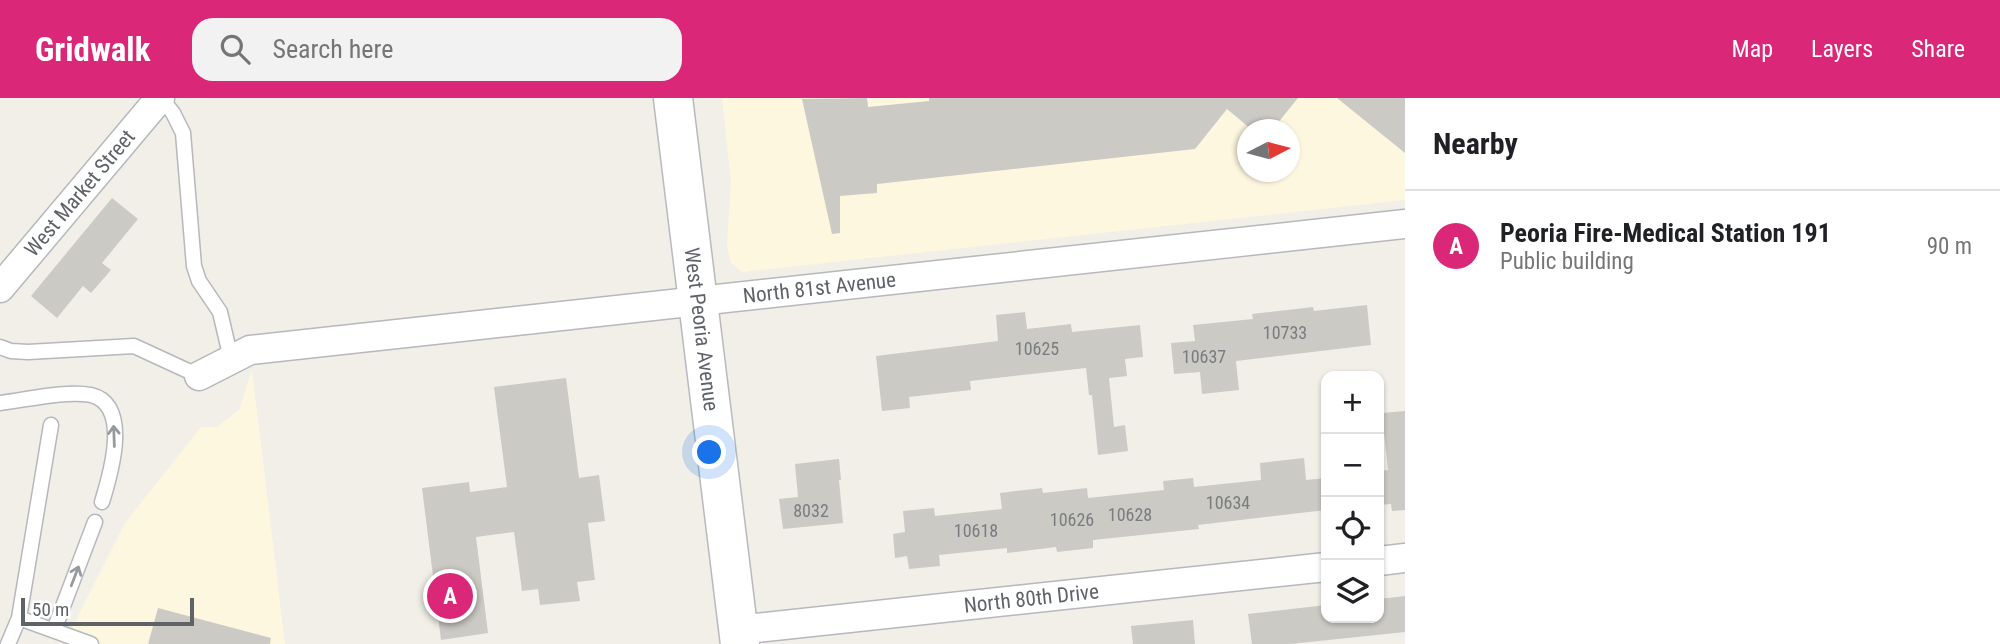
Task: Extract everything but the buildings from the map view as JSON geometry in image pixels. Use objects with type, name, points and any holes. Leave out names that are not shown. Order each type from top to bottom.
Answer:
[{"type":"main road","name":"West Peoria Avenue","points":[[673,98],[738,637]]},
{"type":"street","name":"West Market Street","points":[[0,288],[160,98]]},
{"type":"street","name":"North 81st Avenue","points":[[199,376],[250,350],[1405,224]]},
{"type":"street","points":[[1384,560],[1405,558]]},
{"type":"street","name":"North 80th Drive","points":[[738,637],[1321,568]]},
{"type":"lane","points":[[160,98],[173,113],[183,133],[194,266],[199,281],[220,312],[231,359]]},
{"type":"lane","points":[[0,347],[27,352],[134,346],[199,376]]},
{"type":"lane","points":[[0,403],[71,394],[92,396],[105,402],[112,415],[115,436],[112,469],[102,502]]},
{"type":"lane","points":[[8,644],[19,618],[51,425]]},
{"type":"lane","points":[[54,630],[95,522]]},
{"type":"lane","points":[[19,618],[91,644]]},
{"type":"lane","points":[[0,633],[19,618]]},
{"type":"shaded area","points":[[722,98],[1405,98],[1405,200],[742,272],[731,263],[727,245],[731,182]]},
{"type":"shaded area","points":[[252,370],[285,644],[64,644],[125,523],[201,427],[217,427],[239,410]]},
{"type":"place","name":"Peoria Fire-Medical Station 191","points":[[450,596]]}]
